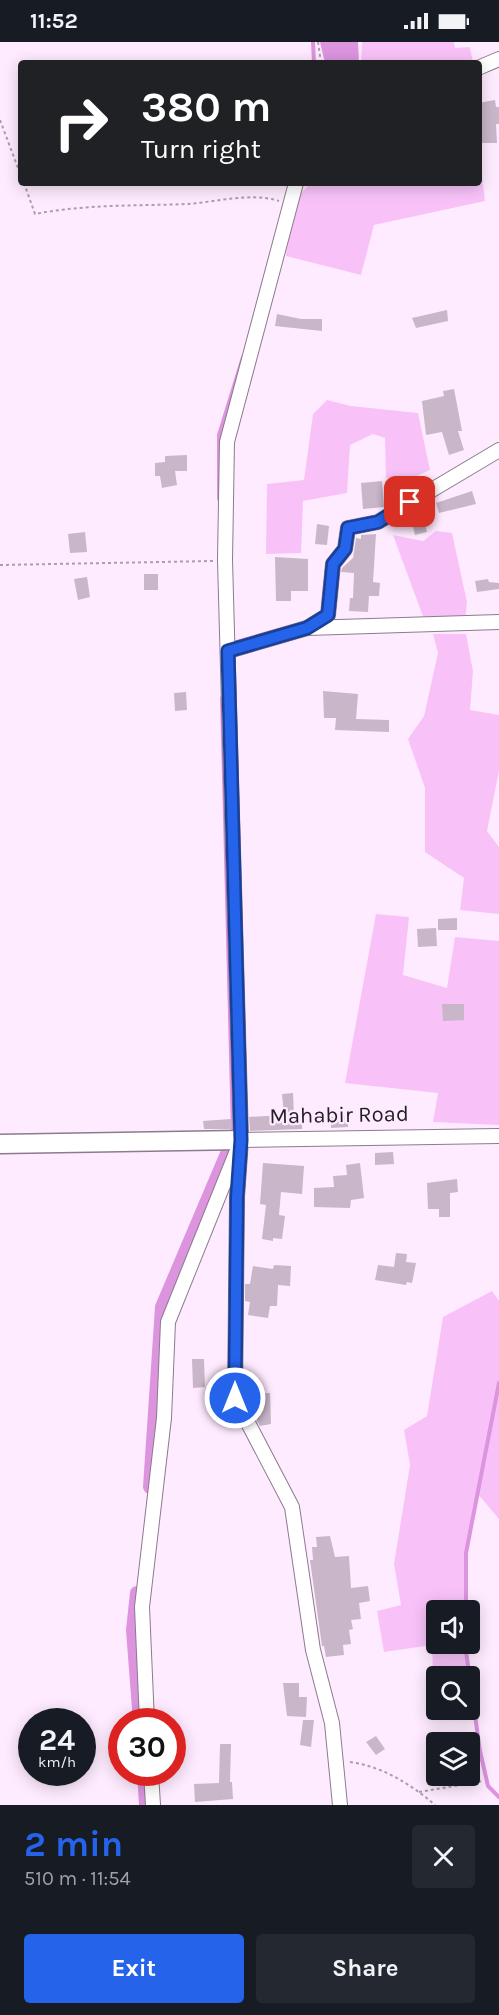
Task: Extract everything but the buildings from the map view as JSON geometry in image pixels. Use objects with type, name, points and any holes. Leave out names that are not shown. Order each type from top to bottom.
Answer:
[{"type":"street","points":[[482,66],[499,59]]},
{"type":"street","points":[[295,186],[227,442],[225,560],[241,1140],[237,1197],[235,1398],[292,1507],[313,1650],[332,1723],[340,1805]]},
{"type":"street","points":[[307,628],[328,615],[333,564],[345,549],[348,528],[378,522],[499,450]]},
{"type":"street","points":[[228,651],[307,628],[499,622]]},
{"type":"street","name":"Mahabir Road","points":[[0,1144],[499,1136]]},
{"type":"street","points":[[146,1708],[142,1606],[164,1418],[168,1322],[241,1140]]},
{"type":"street","points":[[152,1786],[153,1805]]},
{"type":"path","points":[[318,42],[321,60]]},
{"type":"path","points":[[0,120],[18,168]]},
{"type":"path","points":[[25,186],[35,214],[71,207],[189,204],[265,197],[290,204]]},
{"type":"path","points":[[0,565],[225,560]]},
{"type":"path","points":[[335,1760],[370,1764],[419,1792],[435,1805]]},
{"type":"path","points":[[419,1792],[483,1781]]},
{"type":"shaded area","points":[[320,42],[358,42],[359,60],[324,60]]},
{"type":"shaded area","points":[[362,42],[454,42],[455,48],[470,47],[472,60],[361,60]]},
{"type":"shaded area","points":[[482,176],[485,201],[374,225],[361,275],[286,256],[290,204],[308,186],[482,186]]},
{"type":"shaded area","points":[[327,400],[351,406],[418,413],[430,470],[403,482],[386,478],[385,438],[373,434],[350,445],[347,493],[303,501],[301,553],[266,554],[267,484],[304,480],[313,414]]},
{"type":"shaded area","points":[[436,531],[452,533],[467,602],[465,620],[424,619],[393,535],[423,541]]},
{"type":"shaded area","points":[[433,634],[466,634],[473,671],[470,710],[499,715],[499,771],[487,831],[499,847],[499,914],[460,910],[464,878],[425,852],[425,788],[408,739],[424,716],[438,653]]},
{"type":"shaded area","points":[[376,914],[409,917],[403,975],[447,988],[455,937],[499,941],[499,1125],[433,1122],[438,1093],[345,1083]]},
{"type":"shaded area","points":[[492,1291],[499,1301],[499,1519],[477,1493],[466,1553],[466,1600],[426,1600],[426,1646],[384,1652],[377,1611],[401,1605],[394,1564],[410,1465],[404,1430],[427,1416],[443,1317]]},
{"type":"shaded area","points":[[432,1654],[466,1654],[468,1666],[433,1666]]},
{"type":"waterway","points":[[313,42],[314,60]]},
{"type":"waterway","points":[[219,499],[219,435],[243,357]]},
{"type":"waterway","points":[[222,698],[233,1134]]},
{"type":"waterway","points":[[150,1487],[162,1307],[229,1149]]},
{"type":"waterway","points":[[466,1600],[466,1553],[499,1383]]},
{"type":"waterway","points":[[137,1593],[133,1630],[139,1708]]},
{"type":"waterway","points":[[466,1654],[480,1751],[488,1786],[499,1797]]},
{"type":"waterway","points":[[145,1786],[146,1805]]},
{"type":"route","points":[[235,1398],[237,1197],[241,1140],[232,876],[228,651],[307,628],[328,615],[333,564],[345,549],[348,528],[378,522],[410,502]]}]
